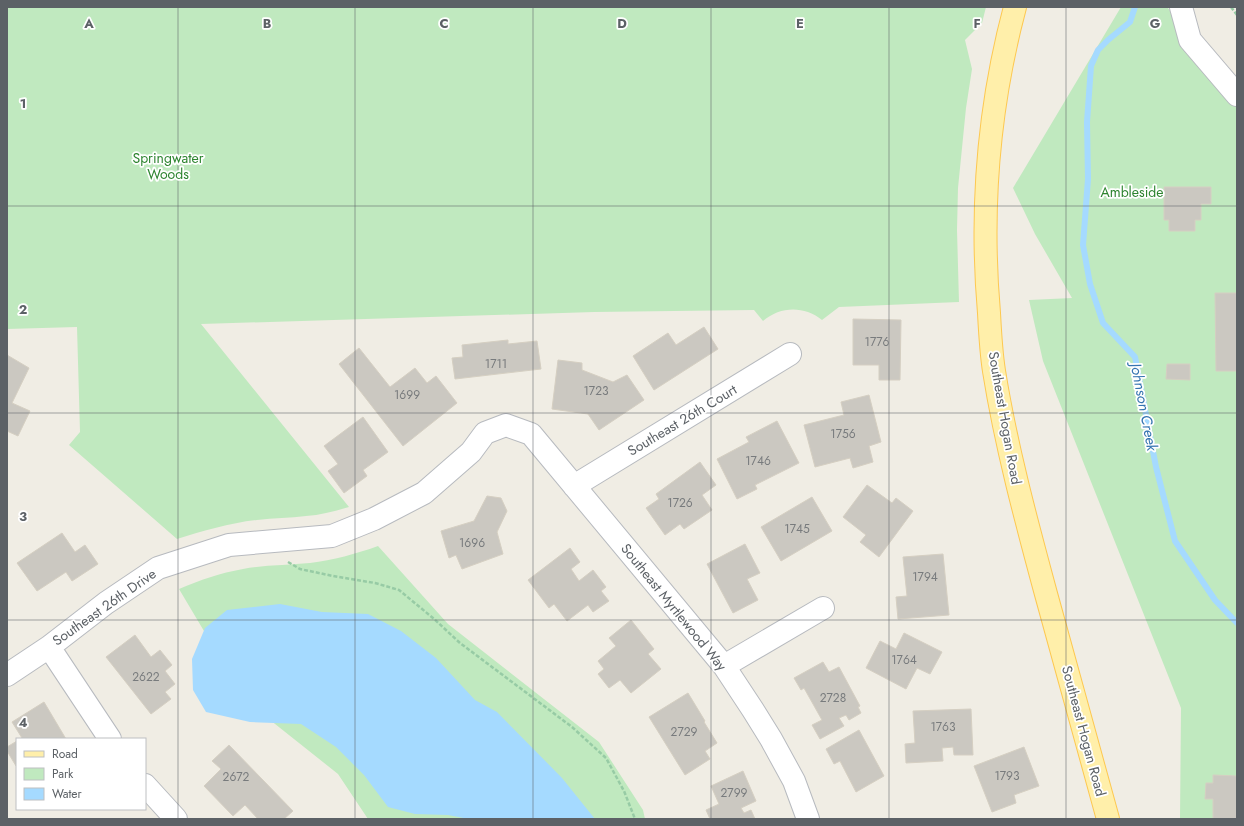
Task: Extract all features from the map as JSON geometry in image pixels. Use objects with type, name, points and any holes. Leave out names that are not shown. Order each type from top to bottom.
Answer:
[{"type":"main road","name":"Southeast Hogan Road","points":[[1015,7],[996,92],[990,136],[985,207],[985,274],[994,369],[1018,492],[1108,819]]},
{"type":"street","points":[[1181,7],[1190,40],[1237,94]]},
{"type":"street","name":"Southeast 26th Court","points":[[574,486],[790,354]]},
{"type":"street","name":"Southeast Myrtlewood Way","points":[[506,424],[531,434],[724,666],[771,739],[794,781],[808,819]]},
{"type":"street","name":"Southeast 26th Drive","points":[[7,675],[48,647],[106,603],[158,568],[229,545],[332,536],[374,519],[424,493],[472,452],[485,433],[506,424]]},
{"type":"street","points":[[724,666],[823,608]]},
{"type":"street","points":[[48,647],[109,738]]},
{"type":"street","points":[[146,786],[176,819]]},
{"type":"path","points":[[1230,7],[1237,15]]},
{"type":"path","points":[[275,541],[287,561],[300,569],[375,583],[400,590],[460,643],[572,727],[606,758],[624,791],[635,819]]},
{"type":"green space","name":"Springwater Woods","points":[[7,7],[986,7],[982,23],[965,40],[972,69],[966,108],[958,188],[957,230],[959,302],[839,307],[822,320],[808,312],[800,310],[785,310],[770,316],[763,321],[754,310],[594,312],[201,324],[349,507],[317,515],[247,521],[207,530],[177,539],[69,445],[80,432],[77,327],[7,329]]},
{"type":"green space","name":"Ambleside","points":[[1121,7],[1167,7],[1237,89],[1237,819],[1180,819],[1181,708],[1043,361],[1029,300],[1072,298],[1035,234],[1013,188]]},
{"type":"green space","points":[[378,546],[448,624],[599,742],[643,810],[645,819],[368,819],[338,774],[245,700],[179,589],[210,577],[235,571],[260,567],[319,562],[361,552]]},
{"type":"water","points":[[280,604],[322,612],[368,614],[401,631],[436,658],[475,700],[497,712],[562,778],[595,819],[469,819],[448,815],[415,814],[388,807],[364,775],[336,747],[301,724],[250,722],[206,712],[193,690],[192,659],[205,628],[227,610]]},
{"type":"building","points":[[1164,187],[1211,187],[1211,204],[1201,204],[1201,220],[1195,220],[1195,231],[1169,231],[1169,220],[1164,220]]},
{"type":"building","points":[[1215,293],[1237,293],[1237,371],[1216,371]]},
{"type":"building","points":[[853,319],[901,320],[900,380],[879,380],[879,365],[853,365]]},
{"type":"building","points":[[704,327],[718,349],[654,390],[633,356],[668,333],[676,345]]},
{"type":"building","points":[[508,340],[508,344],[537,341],[541,369],[455,379],[452,358],[463,357],[462,345]]},
{"type":"building","points":[[359,348],[390,387],[415,368],[427,383],[436,376],[457,403],[403,446],[339,364]]},
{"type":"building","points":[[7,355],[29,368],[12,403],[30,411],[18,436],[7,431]]},
{"type":"building","points":[[558,360],[582,363],[582,370],[613,382],[627,375],[644,400],[599,430],[588,414],[552,409]]},
{"type":"building","points":[[1167,364],[1190,364],[1190,380],[1166,379]]},
{"type":"building","points":[[869,395],[881,442],[869,446],[873,462],[853,468],[850,458],[815,467],[804,425],[844,415],[841,402]]},
{"type":"building","points":[[363,417],[388,452],[363,470],[367,476],[344,493],[328,471],[338,464],[324,446]]},
{"type":"building","points":[[777,421],[799,463],[755,485],[757,489],[737,499],[717,459],[749,442],[746,437]]},
{"type":"building","points":[[700,462],[716,485],[702,495],[712,510],[684,529],[680,524],[665,535],[646,508],[659,499],[656,494]]},
{"type":"building","points":[[867,485],[892,503],[896,498],[913,511],[879,557],[860,542],[866,535],[843,517]]},
{"type":"building","points":[[487,496],[501,498],[507,511],[497,532],[503,554],[462,569],[456,555],[449,558],[441,531],[474,521]]},
{"type":"building","points":[[812,497],[832,531],[781,561],[761,527]]},
{"type":"building","points":[[62,533],[75,552],[85,545],[98,564],[72,581],[66,572],[37,591],[17,563]]},
{"type":"building","points":[[745,544],[760,573],[747,579],[758,600],[733,613],[707,564]]},
{"type":"building","points":[[570,548],[580,562],[571,569],[579,581],[593,570],[606,587],[601,591],[609,601],[593,612],[588,605],[567,621],[554,604],[549,608],[528,580]]},
{"type":"building","points":[[943,554],[949,615],[898,619],[896,597],[907,596],[903,557]]},
{"type":"building","points":[[631,620],[654,649],[648,654],[661,669],[631,693],[620,680],[609,688],[598,674],[604,669],[598,661],[616,646],[609,638]]},
{"type":"building","points":[[904,633],[942,652],[930,674],[917,668],[906,689],[866,668],[880,641],[896,649]]},
{"type":"building","points":[[135,635],[151,657],[160,650],[172,665],[165,671],[175,684],[165,692],[171,699],[151,714],[106,657]]},
{"type":"building","points":[[823,662],[829,672],[839,667],[860,706],[858,707],[861,713],[849,720],[846,715],[839,718],[844,726],[820,739],[812,725],[822,720],[804,688],[801,690],[794,678]]},
{"type":"building","points":[[688,693],[717,743],[705,751],[710,759],[685,775],[649,717]]},
{"type":"building","points":[[44,702],[65,738],[22,738],[12,722]]},
{"type":"building","points":[[971,709],[973,755],[954,755],[953,747],[942,748],[943,761],[906,763],[905,744],[915,743],[913,711]]},
{"type":"building","points":[[859,730],[884,776],[856,792],[840,761],[834,764],[826,749]]},
{"type":"building","points":[[16,742],[16,766],[7,751],[7,747]]},
{"type":"building","points":[[229,745],[293,811],[284,819],[258,819],[245,805],[233,816],[204,786],[221,769],[212,761]]},
{"type":"building","points":[[1024,747],[1039,786],[1014,795],[1016,803],[992,812],[974,766]]},
{"type":"building","points":[[743,771],[756,801],[741,808],[744,813],[751,810],[755,819],[710,819],[706,810],[719,804],[711,786]]},
{"type":"building","points":[[1213,775],[1237,776],[1237,819],[1213,819],[1213,799],[1205,799],[1206,783],[1213,783]]},
{"type":"waterway","name":"Johnson Creek","points":[[1135,7],[1130,22],[1098,50],[1091,66],[1087,122],[1088,179],[1083,245],[1090,284],[1103,323],[1135,357],[1156,467],[1175,541],[1215,600],[1237,623]]}]
